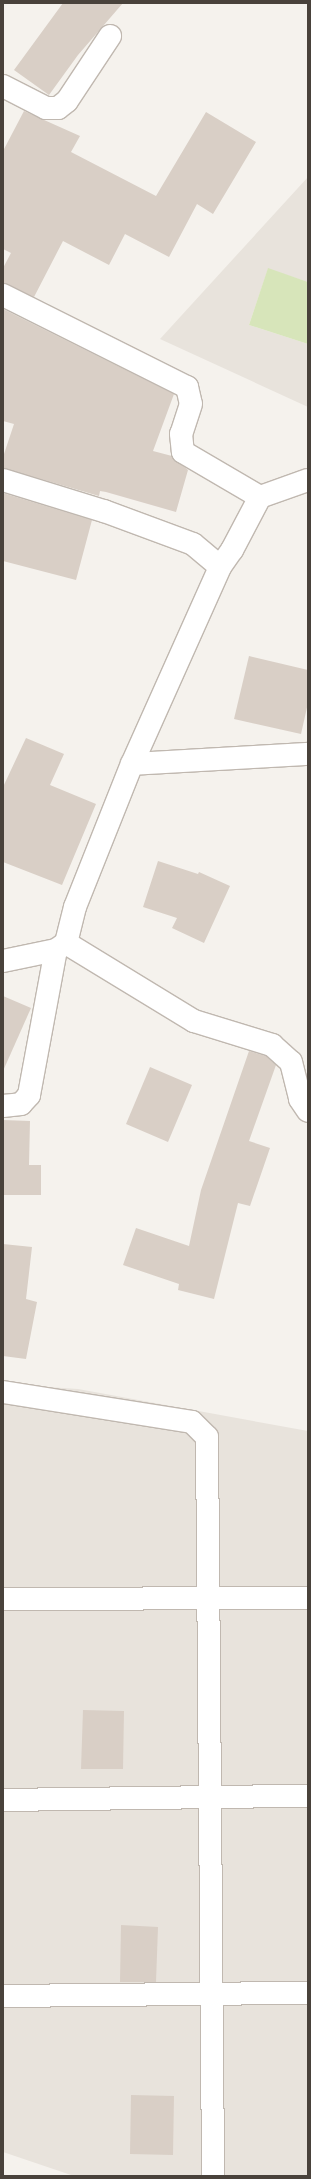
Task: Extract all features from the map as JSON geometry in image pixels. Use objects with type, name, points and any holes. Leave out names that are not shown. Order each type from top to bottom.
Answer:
[{"type":"street","points":[[3,86],[46,108],[58,108],[67,101],[110,36]]},
{"type":"street","points":[[3,295],[187,387],[191,404],[181,434],[183,452],[260,497]]},
{"type":"street","points":[[3,480],[104,510],[193,544],[220,567]]},
{"type":"street","points":[[3,1106],[21,1104],[29,1095],[61,947],[75,907],[132,764],[220,567],[260,497],[308,480]]},
{"type":"street","points":[[132,764],[308,754]]},
{"type":"street","points":[[3,961],[61,947],[194,1021],[272,1045],[291,1062],[300,1099],[308,1111]]},
{"type":"street","points":[[3,1392],[192,1422],[201,1429],[207,1437],[209,1467],[207,1598],[211,1797],[213,2176]]},
{"type":"street","points":[[3,1599],[308,1598]]},
{"type":"street","points":[[3,1800],[308,1796]]},
{"type":"street","points":[[3,1996],[308,1993]]},
{"type":"shaded area","points":[[308,177],[308,282],[268,269],[249,325],[308,344],[308,407],[160,339]]},
{"type":"shaded area","points":[[3,1384],[78,1389],[308,1431],[308,2176],[74,2176],[3,2152]]},
{"type":"green space","points":[[268,268],[308,282],[308,344],[249,325]]},
{"type":"building","points":[[63,3],[123,3],[78,55],[49,95],[14,70]]},
{"type":"building","points":[[24,111],[80,136],[71,152],[156,196],[206,112],[256,142],[213,214],[197,204],[169,257],[125,234],[109,265],[63,241],[34,297],[3,283],[3,268],[11,253],[3,249],[3,151]]},
{"type":"building","points":[[3,309],[174,394],[153,451],[172,456],[188,470],[176,512],[106,492],[100,491],[99,496],[3,468],[3,457],[14,424],[3,421]]},
{"type":"building","points":[[3,493],[92,520],[76,580],[3,561]]},
{"type":"building","points":[[249,656],[308,670],[308,703],[301,734],[234,719]]},
{"type":"building","points":[[26,738],[64,754],[50,785],[96,804],[62,885],[3,862],[3,787]]},
{"type":"building","points":[[158,861],[198,874],[199,872],[230,886],[204,943],[172,928],[177,918],[143,907]]},
{"type":"building","points":[[3,996],[31,1008],[3,1071]]},
{"type":"building","points":[[249,1051],[266,1056],[276,1065],[249,1141],[270,1148],[250,1206],[238,1203],[214,1299],[178,1290],[179,1284],[123,1265],[136,1228],[189,1246],[201,1190]]},
{"type":"building","points":[[150,1067],[192,1085],[168,1142],[126,1124]]},
{"type":"building","points":[[3,1120],[30,1121],[29,1165],[41,1165],[41,1195],[3,1195]]},
{"type":"building","points":[[3,1244],[32,1247],[26,1299],[37,1302],[26,1359],[3,1356]]},
{"type":"building","points":[[83,1710],[124,1711],[123,1769],[81,1769]]},
{"type":"building","points":[[121,1925],[158,1927],[156,1982],[120,1982]]},
{"type":"building","points":[[131,2095],[174,2096],[173,2155],[130,2154]]}]
